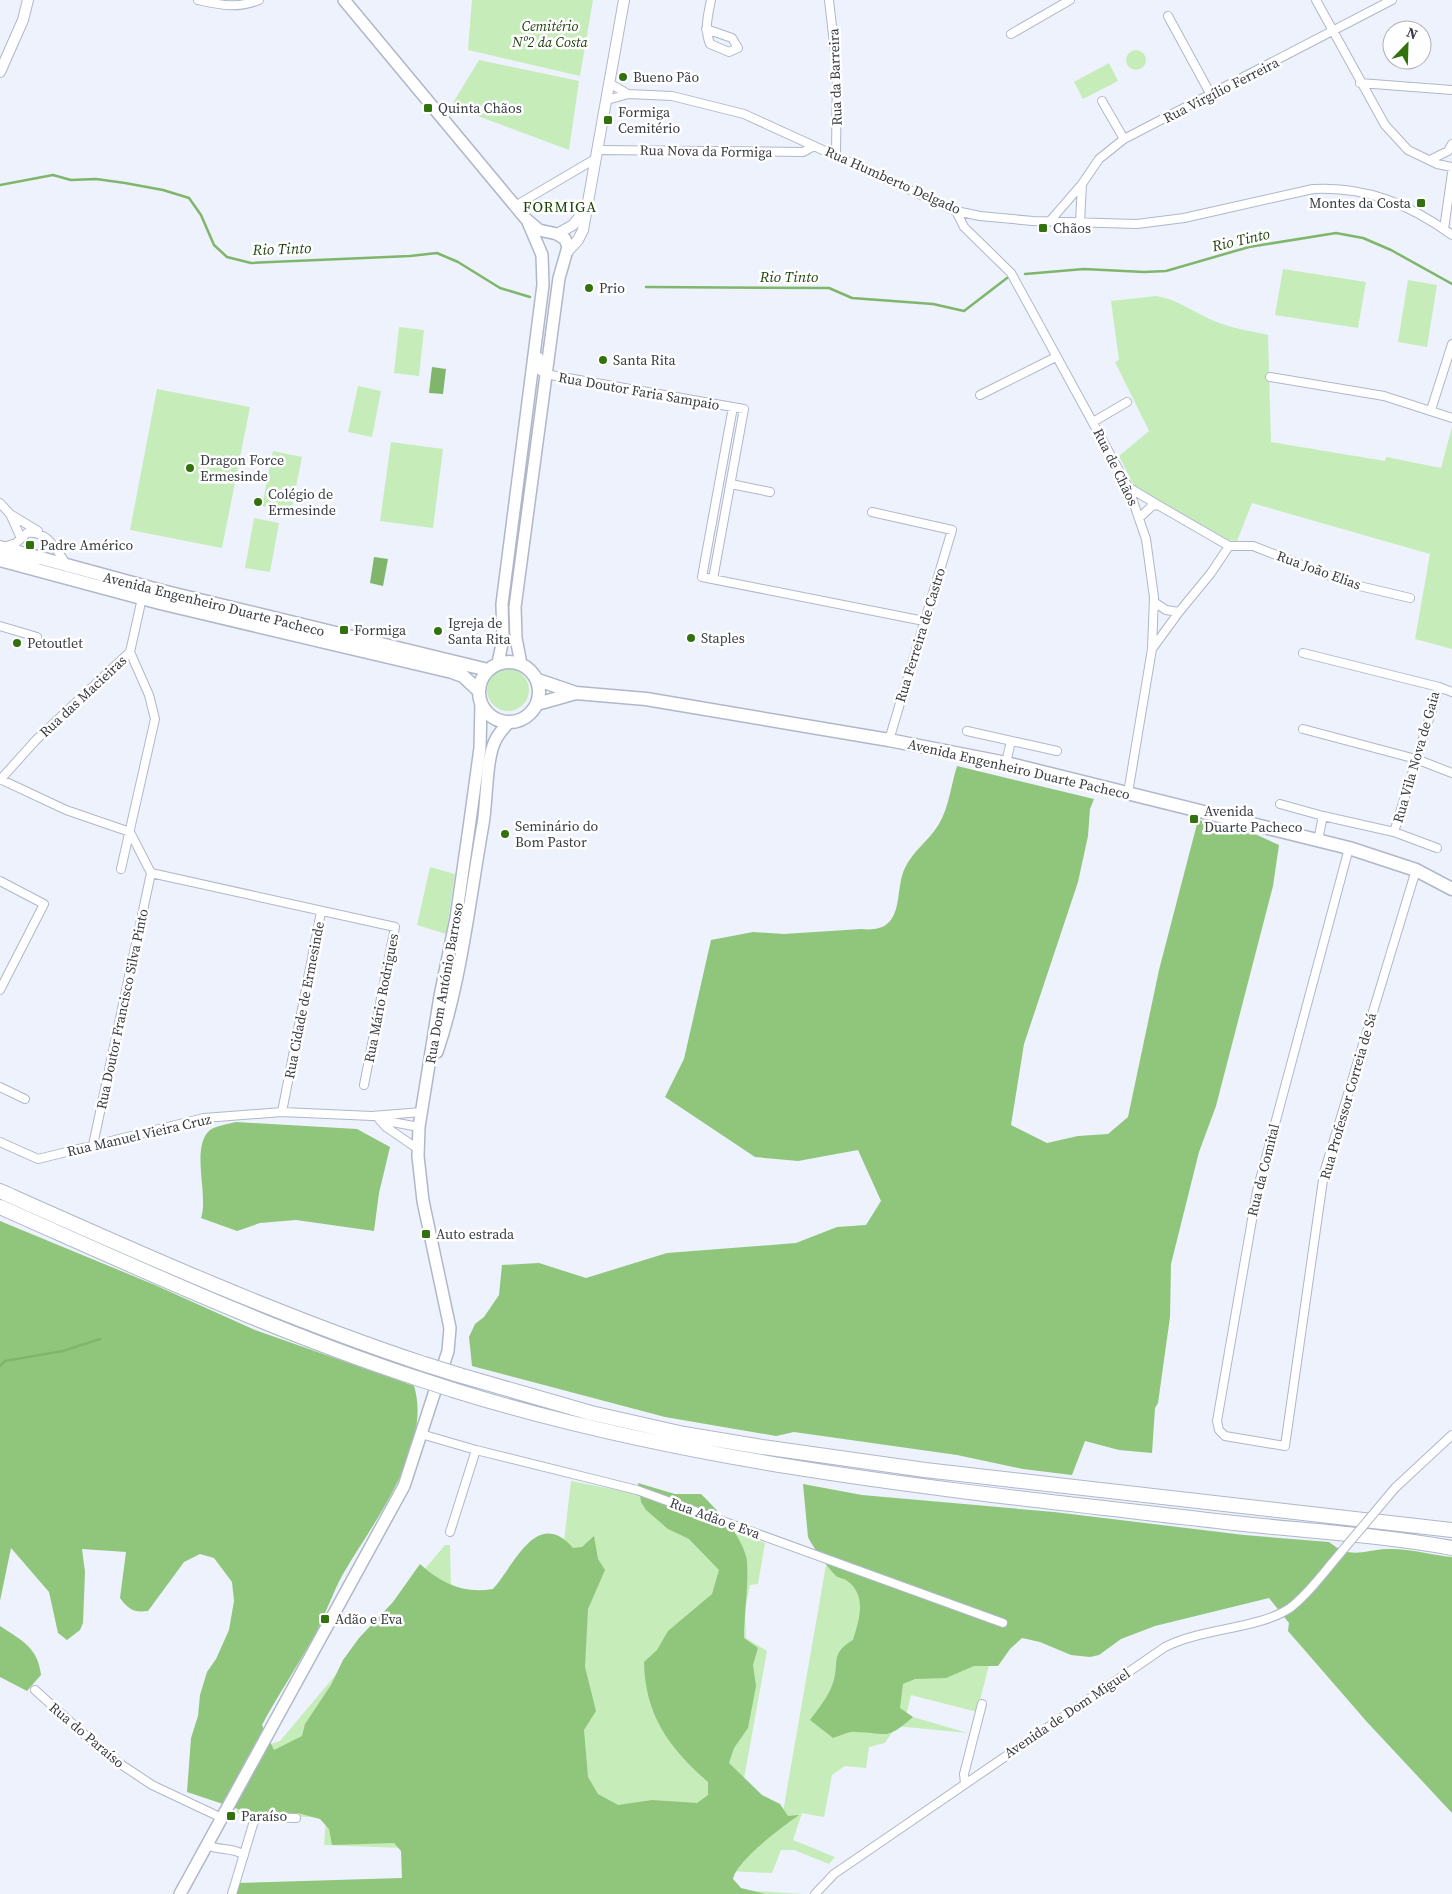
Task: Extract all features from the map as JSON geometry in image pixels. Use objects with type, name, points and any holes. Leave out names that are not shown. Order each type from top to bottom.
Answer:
[{"type":"highway","points":[[2,547],[36,558]]},
{"type":"highway","points":[[0,1191],[223,1288],[352,1340],[459,1375],[591,1413],[684,1434],[762,1448],[925,1470],[1452,1530]]},
{"type":"highway","points":[[0,1207],[346,1355],[453,1390],[589,1429],[761,1463],[924,1487],[1452,1548]]},
{"type":"main road","points":[[344,0],[526,219],[539,230],[565,239],[566,254],[560,271],[545,374],[515,608],[516,638],[521,664]]},
{"type":"main road","points":[[526,219],[541,252],[553,262],[566,254]]},
{"type":"main road","points":[[493,667],[510,661],[521,664],[531,670],[538,680],[540,692],[537,704],[526,717],[509,722],[497,720],[488,713],[480,697],[481,680],[493,667],[503,639],[502,604],[544,285],[541,252],[544,237],[554,234]]},
{"type":"main road","name":"Avenida Engenheiro Duarte Pacheco","points":[[36,558],[456,664],[493,667]]},
{"type":"main road","name":"Avenida Engenheiro Duarte Pacheco","points":[[0,560],[142,598],[452,672],[463,676],[480,697]]},
{"type":"main road","name":"Avenida Engenheiro Duarte Pacheco","points":[[538,680],[576,693],[646,698],[889,740],[1006,763],[1350,848],[1416,870],[1452,889]]},
{"type":"main road","name":"Avenida Engenheiro Duarte Pacheco","points":[[537,704],[576,693]]},
{"type":"main road","name":"Rua Dom António Barroso","points":[[428,1077],[440,996],[456,918],[470,821],[481,736],[480,697]]},
{"type":"main road","name":"Rua Dom António Barroso","points":[[428,1077],[444,1030],[461,948],[486,803],[491,753],[495,740],[509,722]]},
{"type":"main road","points":[[180,1894],[404,1486],[448,1351],[450,1328],[423,1201],[418,1149],[419,1126],[428,1077]]},
{"type":"street","points":[[0,72],[23,20],[28,0]]},
{"type":"street","points":[[198,0],[222,6],[243,6],[259,0]]},
{"type":"street","points":[[566,254],[578,240],[583,230],[624,0]]},
{"type":"street","points":[[706,29],[710,0]]},
{"type":"street","name":"Rua da Barreira","points":[[830,0],[837,70],[836,155]]},
{"type":"street","points":[[1012,34],[1070,0]]},
{"type":"street","points":[[1316,0],[1385,126],[1408,150],[1437,164],[1452,167]]},
{"type":"street","points":[[1372,12],[1374,0]]},
{"type":"street","name":"Rua Virgílio Ferreira","points":[[1050,221],[1082,184],[1100,159],[1124,139],[1392,0]]},
{"type":"street","points":[[1168,16],[1211,95]]},
{"type":"street","name":"Rua Humberto Delgado","points":[[609,83],[628,94]]},
{"type":"street","points":[[1360,83],[1452,90]]},
{"type":"street","points":[[1441,89],[1452,94]]},
{"type":"street","name":"Rua Humberto Delgado","points":[[607,100],[628,94],[672,96],[744,114],[956,211],[980,216],[1136,224],[1165,220],[1313,189],[1332,188],[1351,189],[1383,197],[1448,229],[1452,234]]},
{"type":"street","points":[[1102,101],[1124,139]]},
{"type":"street","points":[[1430,160],[1448,151],[1452,144]]},
{"type":"street","name":"Rua Nova da Formiga","points":[[596,154],[803,152],[814,146]]},
{"type":"street","points":[[515,206],[596,154]]},
{"type":"street","points":[[1448,229],[1452,173]]},
{"type":"street","points":[[1080,222],[1082,184]]},
{"type":"street","points":[[554,234],[573,225],[588,203]]},
{"type":"street","name":"Rua de Chãos","points":[[956,211],[964,227],[1011,273],[1056,357],[1094,422],[1128,487],[1140,517],[1152,572],[1154,602],[1152,648],[1128,793]]},
{"type":"street","points":[[536,343],[539,354],[539,370],[545,374]]},
{"type":"street","points":[[1431,410],[1452,344]]},
{"type":"street","points":[[980,396],[1056,357]]},
{"type":"street","points":[[528,402],[534,393],[538,377],[545,374]]},
{"type":"street","name":"Rua Doutor Faria Sampaio","points":[[545,374],[733,407],[744,409],[713,579],[702,577],[733,407]]},
{"type":"street","points":[[1270,377],[1366,393],[1431,410],[1452,418]]},
{"type":"street","points":[[1094,422],[1127,402]]},
{"type":"street","points":[[731,484],[770,492]]},
{"type":"street","points":[[1128,487],[1229,546],[1212,573],[1152,648]]},
{"type":"street","points":[[0,503],[10,514],[42,534],[56,547],[68,567]]},
{"type":"street","points":[[1140,517],[1152,506],[1158,505]]},
{"type":"street","name":"Rua Ferreira de Castro","points":[[872,512],[952,530],[889,740]]},
{"type":"street","points":[[10,514],[20,536]]},
{"type":"street","points":[[2,547],[16,543],[20,536],[27,533],[42,534]]},
{"type":"street","name":"Rua João Elias","points":[[1229,546],[1253,546],[1351,584],[1410,598]]},
{"type":"street","points":[[713,579],[924,621]]},
{"type":"street","name":"Rua das Macieiras","points":[[0,779],[36,740],[130,652],[142,598]]},
{"type":"street","points":[[1154,602],[1166,610],[1179,612]]},
{"type":"street","points":[[0,626],[37,637]]},
{"type":"street","points":[[121,869],[155,719],[149,694],[130,652]]},
{"type":"street","name":"Rua Vila Nova de Gaia","points":[[1280,804],[1394,832],[1438,687],[1304,653]]},
{"type":"street","points":[[1438,687],[1452,692]]},
{"type":"street","points":[[1303,729],[1416,759],[1452,773]]},
{"type":"street","points":[[966,731],[1057,751]]},
{"type":"street","points":[[1006,763],[1011,741]]},
{"type":"street","points":[[0,779],[66,810],[130,832],[151,873]]},
{"type":"street","points":[[1318,840],[1323,816]]},
{"type":"street","points":[[1394,832],[1437,848]]},
{"type":"street","name":"Rua da Comital","points":[[1285,1446],[1225,1436],[1219,1430],[1217,1421],[1256,1191],[1350,848]]},
{"type":"street","name":"Rua Professor Correia de Sá","points":[[1285,1446],[1324,1173],[1416,870]]},
{"type":"street","name":"Rua Cidade de Ermesinde","points":[[151,873],[321,912],[282,1112]]},
{"type":"street","name":"Rua Doutor Francisco Silva Pinto","points":[[93,1145],[151,873]]},
{"type":"street","points":[[0,881],[44,904],[0,990]]},
{"type":"street","name":"Rua Mário Rodrigues","points":[[321,912],[395,927],[364,1085]]},
{"type":"street","points":[[0,1087],[25,1099]]},
{"type":"street","name":"Rua Manuel Vieira Cruz","points":[[0,1142],[38,1159],[204,1118],[282,1112],[375,1118],[419,1126]]},
{"type":"street","name":"Rua Manuel Vieira Cruz","points":[[375,1118],[422,1112]]},
{"type":"street","points":[[375,1118],[418,1149]]},
{"type":"street","name":"Rua Adão e Eva","points":[[421,1434],[476,1450],[637,1490],[1003,1623]]},
{"type":"street","name":"Avenida de Dom Miguel","points":[[815,1894],[834,1874],[1165,1647],[1182,1638],[1259,1620],[1289,1608],[1332,1563],[1395,1488],[1452,1435]]},
{"type":"street","points":[[450,1532],[476,1450]]},
{"type":"street","name":"Rua do Paraíso","points":[[35,1690],[106,1755],[152,1784],[222,1818]]},
{"type":"street","points":[[965,1783],[964,1774],[982,1704]]},
{"type":"street","points":[[232,1894],[257,1818],[296,1818]]},
{"type":"street","points":[[207,1845],[213,1848],[235,1850],[244,1855]]},
{"type":"green space","name":"Cemitério Nº2 da Costa","points":[[472,0],[593,0],[580,76],[468,50]]},
{"type":"green space","points":[[1136,50],[1143,53],[1146,60],[1143,67],[1136,70],[1129,67],[1126,60],[1129,53]]},
{"type":"green space","points":[[479,60],[579,81],[569,150],[451,106]]},
{"type":"green space","points":[[1109,63],[1118,81],[1083,99],[1074,82]]},
{"type":"green space","points":[[1283,269],[1366,282],[1358,328],[1275,315]]},
{"type":"green space","points":[[1408,280],[1437,285],[1427,347],[1398,342]]},
{"type":"green space","points":[[1156,296],[1179,303],[1206,318],[1220,323],[1268,335],[1271,442],[1385,461],[1386,457],[1441,468],[1452,427],[1452,649],[1415,639],[1430,554],[1252,503],[1237,541],[1228,540],[1134,486],[1119,456],[1149,431],[1115,362],[1119,360],[1111,301]]},
{"type":"green space","points":[[399,327],[424,330],[419,376],[394,373]]},
{"type":"green space","points":[[358,386],[381,391],[372,437],[348,432]]},
{"type":"green space","name":"Dragon Force Ermesinde","points":[[157,389],[250,407],[222,548],[130,530]]},
{"type":"green space","points":[[391,442],[443,449],[433,528],[380,521]]},
{"type":"green space","points":[[273,451],[302,457],[291,512],[262,506]]},
{"type":"green space","points":[[254,518],[279,523],[270,572],[245,568]]},
{"type":"green space","points":[[512,669],[520,672],[526,678],[529,690],[526,702],[520,708],[504,711],[496,708],[490,702],[487,686],[490,678],[496,672]]},
{"type":"green space","points":[[430,867],[455,874],[446,934],[417,925]]},
{"type":"green space","points":[[571,1481],[637,1494],[712,1521],[765,1543],[758,1584],[750,1585],[745,1609],[746,1638],[767,1651],[738,1812],[783,1812],[826,1565],[998,1630],[977,1712],[911,1695],[906,1715],[968,1733],[896,1726],[885,1743],[869,1747],[866,1768],[845,1766],[832,1775],[824,1817],[802,1813],[793,1840],[835,1857],[829,1864],[794,1850],[781,1850],[772,1873],[728,1871],[726,1889],[803,1894],[235,1894],[403,1882],[402,1848],[324,1845],[326,1818],[255,1814],[250,1819],[236,1812],[268,1745],[280,1741],[445,1545],[450,1545],[451,1588],[504,1595],[556,1611]]},
{"type":"shaded area","points":[[432,367],[446,369],[443,394],[429,393]]},
{"type":"shaded area","points":[[374,557],[388,559],[383,586],[370,583]]},
{"type":"shaded area","points":[[957,766],[1094,799],[1090,809],[1088,836],[1078,882],[1024,1044],[1011,1125],[1047,1143],[1078,1136],[1108,1134],[1128,1117],[1159,970],[1198,820],[1244,829],[1279,845],[1273,886],[1216,1106],[1199,1152],[1171,1264],[1170,1317],[1158,1403],[1155,1408],[1152,1453],[1119,1450],[1085,1441],[1072,1475],[1023,1469],[957,1455],[794,1432],[776,1436],[665,1417],[472,1366],[469,1337],[475,1324],[484,1317],[499,1295],[502,1265],[539,1263],[586,1278],[667,1253],[796,1243],[837,1227],[866,1225],[881,1201],[858,1150],[798,1161],[755,1157],[665,1097],[684,1059],[711,940],[753,932],[784,934],[875,929],[885,925],[892,919],[896,910],[901,880],[907,863],[939,824],[948,803]]},
{"type":"shaded area","points":[[236,1122],[357,1129],[390,1147],[379,1193],[374,1231],[296,1220],[260,1223],[237,1231],[201,1218],[203,1197],[200,1160],[204,1138],[210,1130]]},
{"type":"shaded area","points":[[0,1221],[155,1285],[255,1330],[414,1386],[418,1410],[415,1434],[408,1459],[383,1509],[335,1589],[314,1636],[262,1725],[274,1750],[302,1736],[305,1724],[331,1685],[343,1660],[359,1638],[393,1602],[420,1564],[437,1577],[454,1586],[472,1590],[493,1589],[518,1554],[538,1536],[548,1534],[560,1537],[573,1548],[582,1547],[594,1536],[598,1559],[605,1570],[588,1609],[585,1667],[596,1711],[584,1730],[588,1777],[598,1794],[618,1805],[652,1800],[697,1803],[708,1795],[708,1782],[671,1743],[654,1714],[645,1681],[644,1662],[657,1650],[668,1631],[712,1594],[719,1570],[689,1539],[668,1529],[646,1510],[641,1502],[638,1483],[675,1494],[701,1494],[727,1522],[743,1547],[747,1564],[744,1638],[758,1648],[753,1665],[756,1686],[748,1728],[734,1748],[729,1763],[762,1795],[780,1804],[788,1816],[799,1815],[761,1844],[736,1871],[733,1879],[741,1888],[765,1894],[234,1894],[238,1883],[402,1878],[401,1851],[394,1843],[332,1845],[329,1829],[320,1819],[298,1813],[250,1813],[187,1792],[191,1738],[198,1716],[200,1695],[207,1672],[216,1659],[229,1630],[234,1601],[232,1582],[214,1558],[200,1554],[184,1562],[148,1611],[135,1611],[120,1598],[126,1552],[82,1549],[85,1572],[83,1623],[80,1630],[67,1640],[58,1633],[49,1592],[11,1548],[0,1601]]},
{"type":"shaded area","points":[[803,1484],[862,1495],[1054,1512],[1244,1535],[1329,1542],[1344,1551],[1357,1553],[1395,1549],[1452,1557],[1452,1813],[1367,1722],[1288,1631],[1289,1623],[1269,1598],[1155,1626],[1121,1639],[1099,1655],[1090,1657],[1071,1655],[1040,1642],[1022,1638],[1010,1649],[998,1666],[974,1666],[946,1678],[915,1679],[903,1684],[900,1708],[913,1717],[892,1733],[853,1732],[833,1738],[810,1720],[831,1688],[838,1654],[853,1640],[860,1608],[857,1593],[853,1586],[835,1575],[820,1557],[808,1537]]},
{"type":"shaded area","points":[[0,1626],[27,1645],[39,1665],[41,1675],[27,1691],[0,1677]]},
{"type":"waterway","name":"Rio Tinto","points":[[0,185],[53,175],[71,180],[96,179],[163,190],[189,198],[201,215],[214,245],[227,257],[251,263],[410,256],[437,253],[458,262],[500,288],[530,297]]},
{"type":"waterway","name":"Rio Tinto","points":[[1025,274],[1084,269],[1144,272],[1166,271],[1249,247],[1336,233],[1363,238],[1391,250],[1452,284]]},
{"type":"waterway","name":"Rio Tinto","points":[[646,287],[829,288],[852,298],[933,304],[964,311],[1007,278]]},
{"type":"waterway","points":[[0,1366],[5,1361],[63,1351],[100,1339]]},
{"type":"place","name":"Bueno Pão","points":[[623,77]]},
{"type":"place","name":"Quinta Chãos","points":[[428,108]]},
{"type":"place","name":"Formiga Cemitério","points":[[608,120]]},
{"type":"place","name":"Montes da Costa","points":[[1421,203]]},
{"type":"place","name":"Chãos","points":[[1043,228]]},
{"type":"place","name":"Prio","points":[[589,288]]},
{"type":"place","name":"Santa Rita","points":[[603,360]]},
{"type":"place","name":"Dragon Force Ermesinde","points":[[190,468]]},
{"type":"place","name":"Colégio de Ermesinde","points":[[258,502]]},
{"type":"place","name":"Padre Américo","points":[[30,545]]},
{"type":"place","name":"Formiga","points":[[344,630]]},
{"type":"place","name":"Igreja de Santa Rita","points":[[438,631]]},
{"type":"place","name":"Staples","points":[[691,638]]},
{"type":"place","name":"Petoutlet","points":[[17,643]]},
{"type":"place","name":"Avenida Duarte Pacheco","points":[[1194,819]]},
{"type":"place","name":"Seminário do Bom Pastor","points":[[505,834]]},
{"type":"place","name":"Auto estrada","points":[[426,1234]]},
{"type":"place","name":"Adão e Eva","points":[[325,1619]]},
{"type":"place","name":"Paraíso","points":[[231,1816]]},
{"type":"district","name":"FORMIGA","points":[[560,207]]}]
